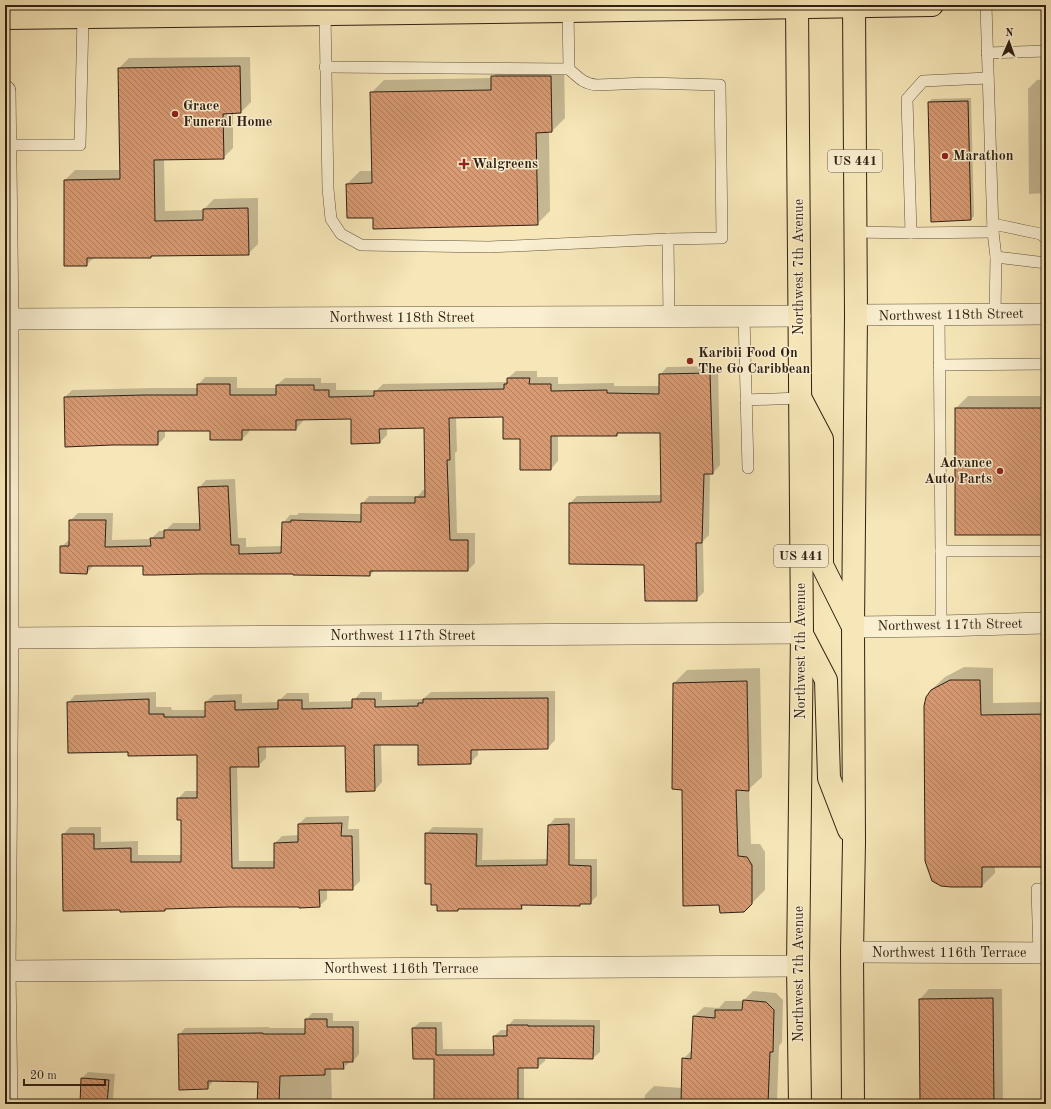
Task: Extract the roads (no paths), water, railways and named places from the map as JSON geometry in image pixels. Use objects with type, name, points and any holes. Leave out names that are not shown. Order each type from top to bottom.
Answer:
[{"type":"main road","points":[[5,18],[932,5]]},
{"type":"main road","name":"Northwest 7th Avenue","points":[[797,6],[802,633],[798,966],[800,1104]]},
{"type":"main road","name":"US 441","points":[[853,1104],[853,627],[856,315],[854,6]]},
{"type":"main road","points":[[800,398],[822,439],[822,565],[853,627]]},
{"type":"main road","points":[[802,633],[826,680],[829,778],[854,842]]},
{"type":"street","points":[[5,91],[7,638],[5,971],[7,1104]]},
{"type":"street","name":"Northwest 118th Street","points":[[856,315],[1046,314]]},
{"type":"street","name":"Northwest 118th Street","points":[[6,319],[800,316]]},
{"type":"street","name":"Northwest 117th Street","points":[[853,627],[1046,623]]},
{"type":"street","name":"Northwest 117th Street","points":[[7,638],[802,633]]},
{"type":"street","name":"Northwest 116th Terrace","points":[[852,952],[1043,953]]},
{"type":"street","name":"Northwest 116th Terrace","points":[[5,971],[798,966]]},
{"type":"lane","points":[[986,5],[993,228],[996,257],[995,314]]},
{"type":"lane","points":[[325,14],[328,188],[331,219],[341,234],[361,245],[488,246],[722,238],[720,85],[647,83],[597,85],[581,81],[569,69],[568,11]]},
{"type":"lane","points":[[5,145],[80,145],[83,17]]},
{"type":"lane","points":[[987,53],[1046,51]]},
{"type":"lane","points":[[325,67],[569,69]]},
{"type":"lane","points":[[911,233],[908,99],[924,81],[988,78]]},
{"type":"lane","points":[[855,232],[911,233],[993,228],[1041,234],[1046,239]]},
{"type":"lane","points":[[668,239],[670,317]]},
{"type":"lane","points":[[996,257],[1046,263]]},
{"type":"lane","points":[[939,315],[941,626]]},
{"type":"lane","points":[[744,316],[748,468]]},
{"type":"lane","points":[[940,365],[1046,364]]},
{"type":"lane","points":[[746,400],[800,398]]},
{"type":"lane","points":[[941,551],[1046,551]]},
{"type":"lane","points":[[1043,953],[1037,889],[1046,888]]},
{"type":"place","name":"Grace Funeral Home","points":[[175,114]]},
{"type":"place","name":"Marathon","points":[[945,156]]},
{"type":"place","name":"Walgreens","points":[[464,164]]},
{"type":"place","name":"Karibii Food On The Go Caribbean","points":[[690,361]]},
{"type":"place","name":"Advance Auto Parts","points":[[1000,471]]}]
